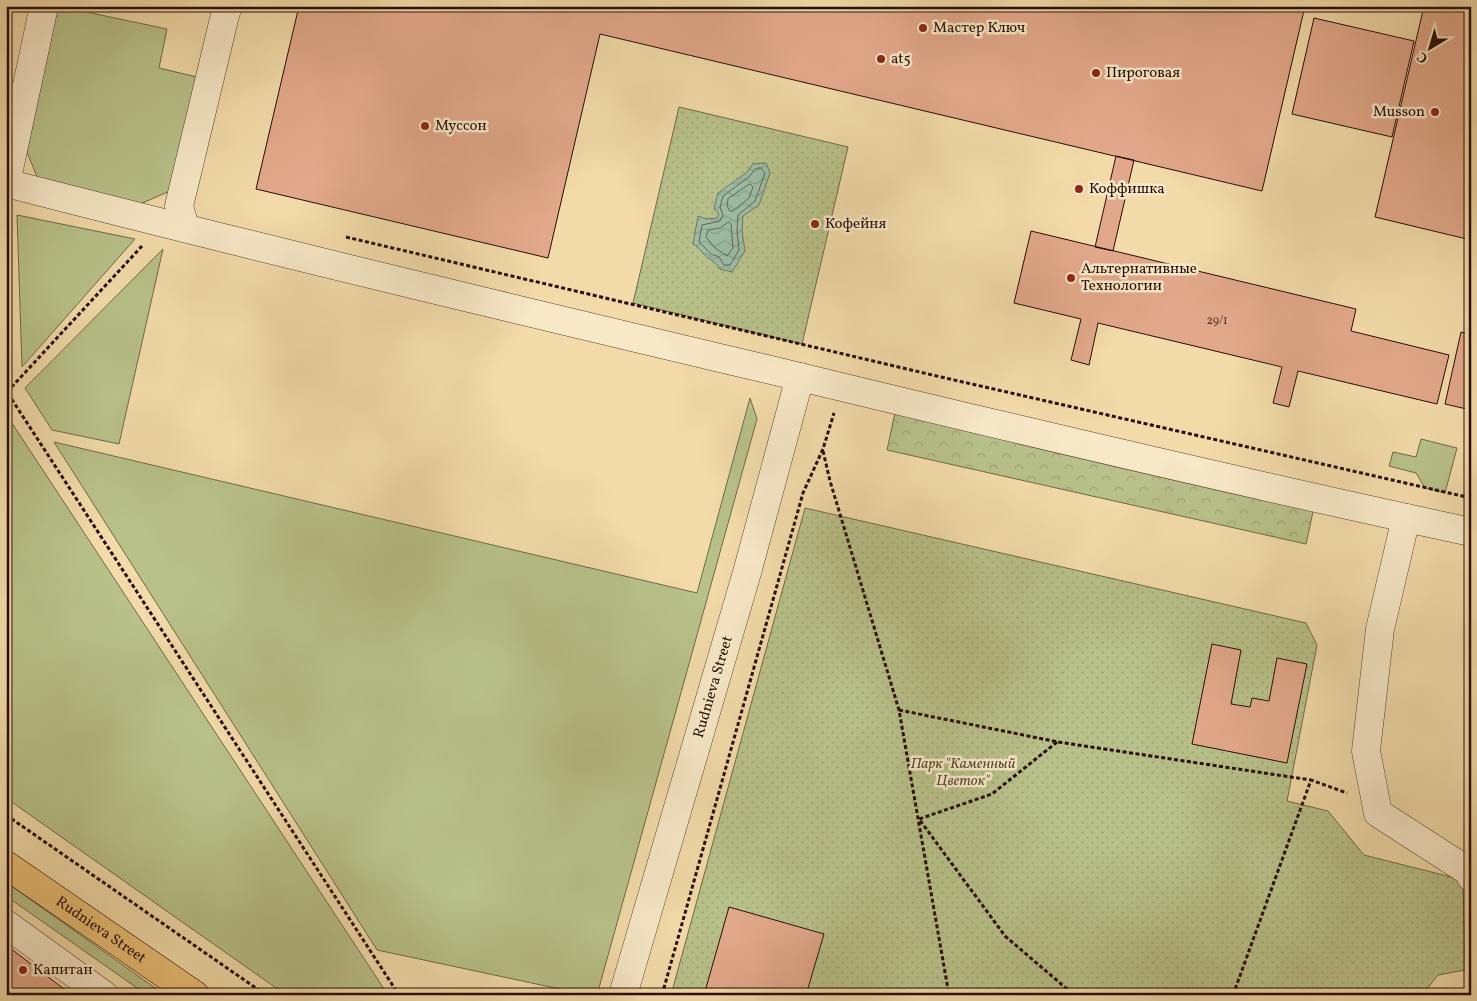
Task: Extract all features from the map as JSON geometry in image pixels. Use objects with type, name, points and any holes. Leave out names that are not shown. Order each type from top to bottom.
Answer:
[{"type":"main road","name":"Rudnieva Street","points":[[6,864],[195,995]]},
{"type":"street","points":[[44,6],[6,183],[174,226],[842,388],[1471,532]]},
{"type":"street","points":[[174,226],[228,6]]},
{"type":"street","name":"Rudnieva Street","points":[[623,995],[748,569],[800,377]]},
{"type":"street","points":[[1406,518],[1380,629],[1366,751],[1378,813],[1468,871],[1471,877]]},
{"type":"street","points":[[6,924],[104,995]]},
{"type":"path","points":[[6,203],[7,393],[399,995]]},
{"type":"path","points":[[7,393],[174,226]]},
{"type":"path","points":[[343,236],[941,377],[1471,498]]},
{"type":"path","points":[[662,995],[803,492],[823,449],[842,388]]},
{"type":"path","points":[[823,449],[830,481],[899,710],[950,995]]},
{"type":"path","points":[[899,710],[1058,742],[1311,780],[1348,794]]},
{"type":"path","points":[[918,819],[992,794],[1058,742]]},
{"type":"path","points":[[1233,995],[1311,780]]},
{"type":"path","points":[[6,814],[266,995]]},
{"type":"path","points":[[918,819],[1006,936],[1074,995]]},
{"type":"green space","points":[[58,6],[167,29],[159,68],[197,77],[170,191],[138,205],[40,184],[27,152]]},
{"type":"green space","points":[[679,107],[848,147],[802,344],[633,303]]},
{"type":"green space","points":[[17,215],[135,239],[22,367]]},
{"type":"green space","points":[[163,249],[119,444],[52,430],[25,388]]},
{"type":"green space","points":[[750,398],[757,419],[597,995],[588,995],[377,950],[54,442],[697,593]]},
{"type":"green space","points":[[895,413],[1314,507],[1306,544],[887,450]]},
{"type":"green space","points":[[6,414],[388,995],[286,995],[6,798]]},
{"type":"green space","points":[[1421,439],[1457,448],[1445,493],[1425,488],[1416,473],[1389,466],[1393,452],[1416,457]]},
{"type":"green space","name":"Парк \"Каменный Цветок\"","points":[[805,508],[1306,623],[1317,645],[1287,801],[1328,811],[1364,855],[1463,880],[1465,970],[1438,975],[1422,995],[671,995]]},
{"type":"green space","points":[[6,882],[165,995],[147,995],[6,896]]},
{"type":"water","points":[[766,163],[770,173],[759,205],[743,216],[742,231],[745,251],[732,272],[720,269],[716,263],[693,244],[698,216],[707,219],[717,218],[719,214],[714,209],[718,193],[746,173],[753,164]]},
{"type":"building","name":"Муссон","points":[[299,6],[1305,6],[1262,191],[600,34],[548,258],[256,189]]},
{"type":"building","name":"Musson","points":[[1424,6],[1471,6],[1471,240],[1375,217]]},
{"type":"building","points":[[1314,18],[1414,41],[1392,137],[1292,114]]},
{"type":"building","points":[[6,61],[12,62],[6,89]]},
{"type":"building","points":[[1116,156],[1134,160],[1113,251],[1095,247]]},
{"type":"building","points":[[1031,231],[1356,309],[1351,331],[1449,355],[1437,404],[1298,371],[1289,407],[1273,403],[1282,367],[1098,323],[1089,365],[1071,360],[1081,319],[1014,303]]},
{"type":"building","points":[[1461,332],[1471,335],[1471,410],[1445,404]]},
{"type":"building","points":[[1212,644],[1241,650],[1231,704],[1250,707],[1252,698],[1269,701],[1277,658],[1307,664],[1287,763],[1192,744]]},
{"type":"building","points":[[729,907],[824,934],[806,995],[704,995]]},
{"type":"building","name":"Капитан","points":[[6,945],[72,995],[6,995]]},
{"type":"place","name":"Мастер Ключ","points":[[923,28]]},
{"type":"place","name":"at5","points":[[881,59]]},
{"type":"place","name":"Пироговая","points":[[1096,73]]},
{"type":"place","name":"Musson","points":[[1435,112]]},
{"type":"place","name":"Муссон","points":[[425,126]]},
{"type":"place","name":"Коффишка","points":[[1079,189]]},
{"type":"place","name":"Кофейня","points":[[815,224]]},
{"type":"place","name":"Альтернативные Технологии","points":[[1071,278]]},
{"type":"place","name":"Капитан","points":[[23,970]]}]
